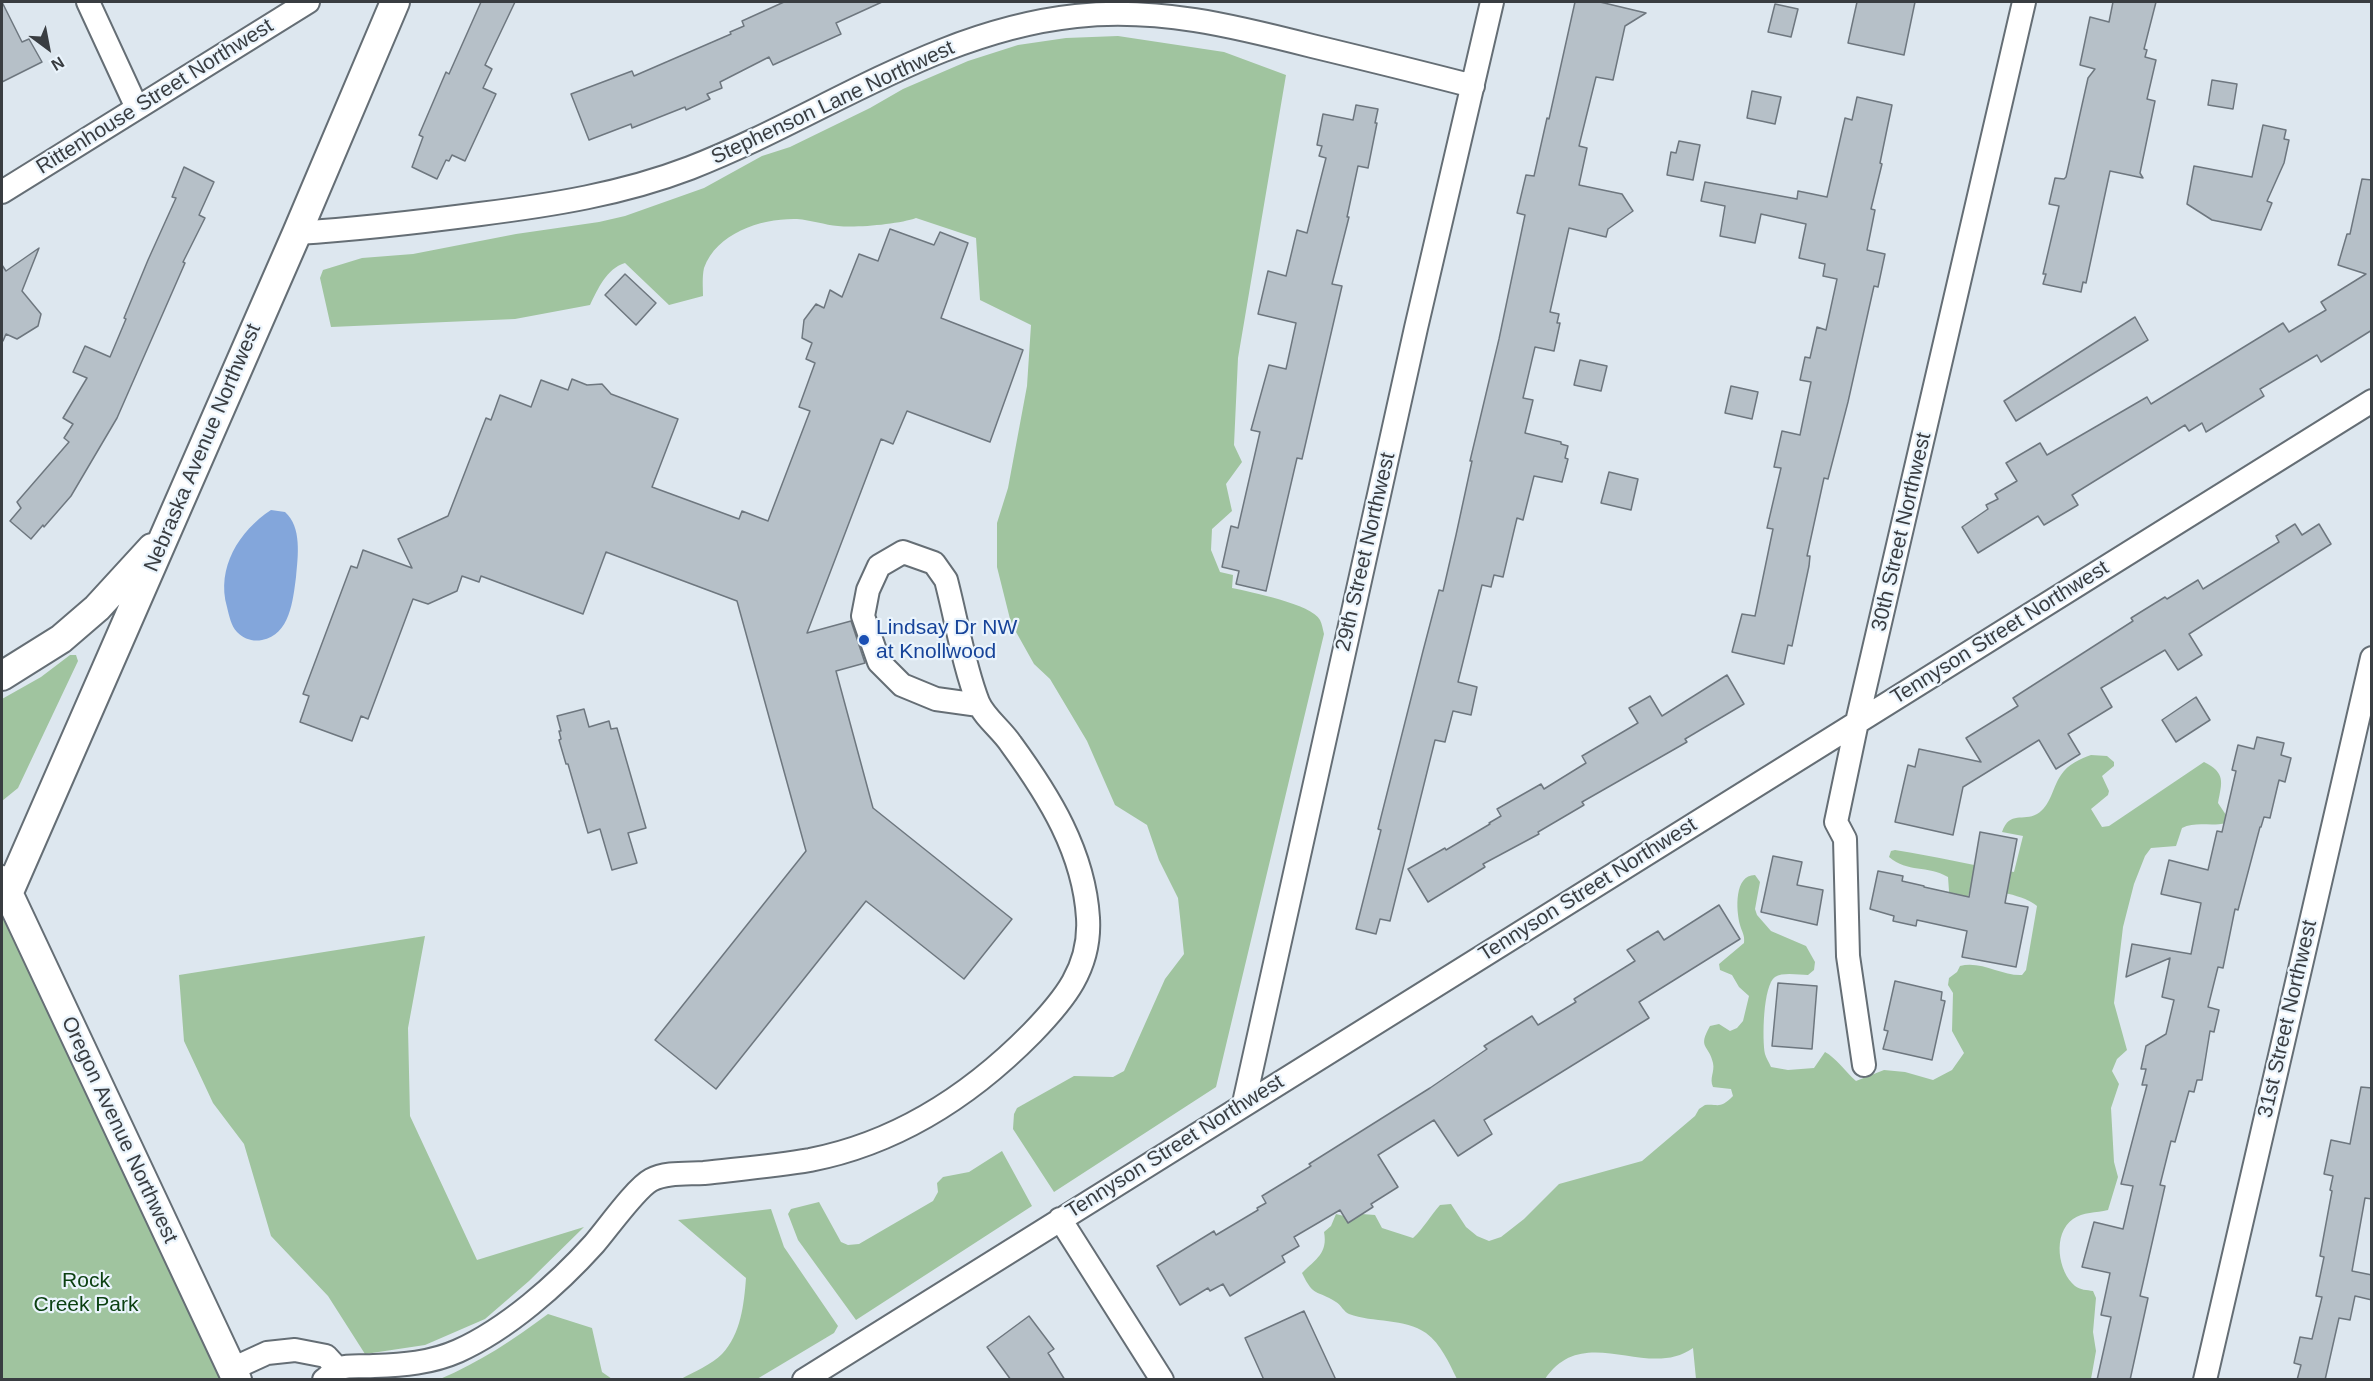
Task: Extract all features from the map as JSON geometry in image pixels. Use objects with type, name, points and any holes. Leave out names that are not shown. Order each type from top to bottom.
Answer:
[{"type":"street","points":[[88,2],[137,108]]},
{"type":"street","name":"Rittenhouse Street Northwest","points":[[2,192],[308,2]]},
{"type":"street","name":"Nebraska Avenue Northwest","points":[[5,887],[166,534],[297,233],[394,2]]},
{"type":"street","name":"29th Street Northwest","points":[[1244,1103],[1411,351],[1492,2]]},
{"type":"street","name":"30th Street Northwest","points":[[1864,1065],[1848,956],[1845,840],[1836,822],[1857,722],[2025,2]]},
{"type":"street","name":"Stephenson Lane Northwest","points":[[297,233],[365,229],[547,205],[644,185],[748,143],[890,72],[939,51],[1039,21],[1074,16],[1143,14],[1185,18],[1246,29],[1473,86]]},
{"type":"street","name":"Tennyson Street Northwest","points":[[804,1380],[1244,1103],[2372,401]]},
{"type":"street","points":[[2,676],[61,639],[97,608],[166,534]]},
{"type":"street","points":[[234,1375],[267,1353],[295,1350],[326,1356],[331,1374],[413,1364],[457,1351],[483,1338],[512,1318],[558,1278],[590,1248],[650,1180],[674,1174],[702,1173],[810,1160],[865,1145],[910,1126],[945,1106],[976,1085],[1007,1058],[1061,1003],[1078,975],[1085,948],[1088,922],[1085,892],[1077,858],[1035,776],[1005,734],[979,705],[946,580],[934,562],[903,552],[879,566],[868,590],[863,616],[879,662],[902,685],[936,699],[979,705]]},
{"type":"street","name":"31st Street Northwest","points":[[2205,1380],[2372,658]]},
{"type":"street","name":"Oregon Avenue Northwest","points":[[5,887],[234,1375]]},
{"type":"street","points":[[1060,1219],[1162,1380]]},
{"type":"green space","points":[[1118,36],[1224,52],[1286,75],[1238,358],[1234,445],[1242,462],[1226,484],[1232,511],[1212,529],[1211,550],[1220,572],[1233,575],[1232,588],[1293,604],[1315,614],[1320,620],[1324,634],[1216,1087],[1054,1192],[1013,1129],[1014,1114],[1017,1108],[1074,1076],[1113,1077],[1124,1071],[1165,979],[1184,954],[1178,898],[1159,860],[1147,825],[1115,805],[1087,741],[1050,679],[1034,664],[1011,623],[997,567],[997,523],[1008,488],[1027,386],[1031,325],[980,300],[976,238],[916,218],[889,224],[856,226],[797,219],[770,221],[730,236],[719,245],[704,268],[703,296],[669,305],[625,263],[608,275],[590,305],[515,319],[331,327],[320,278],[323,270],[362,258],[413,254],[625,216],[704,188],[762,156],[790,147],[870,108],[903,89],[968,61],[1018,45],[1066,38]]},
{"type":"green space","points":[[70,655],[76,655],[78,661],[18,788],[2,801],[2,699],[41,677]]},
{"type":"green space","points":[[2091,755],[2107,756],[2114,762],[2114,766],[2102,776],[2109,791],[2108,795],[2091,809],[2102,827],[2109,826],[2204,762],[2219,774],[2221,784],[2218,803],[2228,818],[2226,823],[2187,826],[2182,828],[2176,846],[2151,848],[2145,856],[2134,884],[2123,927],[2114,1003],[2127,1050],[2117,1059],[2112,1071],[2119,1084],[2111,1108],[2114,1162],[2118,1177],[2108,1210],[2085,1214],[2073,1219],[2066,1226],[2060,1243],[2061,1263],[2069,1280],[2079,1288],[2093,1291],[2096,1298],[2093,1332],[2096,1351],[2091,1379],[1696,1379],[1693,1348],[1675,1356],[1656,1359],[1597,1352],[1578,1354],[1561,1362],[1545,1379],[1457,1379],[1440,1348],[1426,1333],[1408,1325],[1349,1314],[1336,1302],[1316,1292],[1310,1286],[1302,1273],[1322,1251],[1324,1232],[1331,1226],[1336,1214],[1344,1216],[1348,1223],[1362,1214],[1375,1215],[1382,1228],[1413,1238],[1440,1205],[1451,1204],[1466,1227],[1477,1236],[1489,1241],[1501,1237],[1524,1219],[1559,1184],[1642,1161],[1695,1116],[1699,1109],[1705,1105],[1722,1104],[1729,1100],[1733,1096],[1731,1089],[1713,1087],[1713,1063],[1704,1039],[1710,1026],[1719,1024],[1730,1031],[1737,1028],[1743,1021],[1749,996],[1739,987],[1732,975],[1720,970],[1719,964],[1744,943],[1737,903],[1740,887],[1748,877],[1755,875],[1760,882],[1755,909],[1757,915],[1771,931],[1806,946],[1815,962],[1814,970],[1808,975],[1782,975],[1775,977],[1771,982],[1764,1013],[1764,1037],[1765,1054],[1771,1067],[1788,1070],[1814,1068],[1825,1052],[1856,1081],[1884,1070],[1905,1072],[1933,1080],[1952,1070],[1964,1053],[1952,1031],[1953,993],[1948,985],[1949,978],[1957,972],[1960,966],[1968,965],[2022,975],[2026,970],[2037,906],[2032,902],[2005,893],[1970,889],[1965,909],[1943,919],[1949,891],[1948,877],[1896,862],[1889,857],[1891,851],[1910,852],[2014,872],[2023,836],[2002,832],[2005,825],[2013,819],[2032,816],[2042,811],[2064,771],[2074,762]]},
{"type":"green space","name":"Rock Creek Park","points":[[2,905],[221,1379],[2,1379]]},
{"type":"green space","points":[[425,936],[408,1028],[410,1116],[477,1260],[584,1227],[529,1281],[485,1319],[425,1345],[365,1354],[328,1296],[271,1236],[244,1144],[213,1103],[184,1041],[179,975]]},
{"type":"green space","points":[[1002,1151],[1032,1206],[856,1320],[798,1240],[788,1214],[791,1209],[819,1202],[841,1242],[848,1245],[859,1244],[933,1201],[938,1192],[937,1183],[943,1177],[969,1172]]},
{"type":"green space","points":[[771,1209],[784,1247],[838,1326],[834,1333],[757,1379],[681,1379],[713,1361],[728,1346],[740,1318],[746,1278],[678,1220]]},
{"type":"green space","points":[[548,1314],[592,1328],[602,1372],[612,1379],[440,1379],[496,1350]]},
{"type":"water","points":[[271,510],[285,512],[294,526],[298,542],[297,569],[291,606],[284,624],[271,637],[259,641],[246,638],[235,630],[224,592],[225,578],[233,552],[240,540],[259,519]]},
{"type":"building","points":[[2,2],[22,42],[29,39],[42,62],[2,82]]},
{"type":"building","points":[[481,2],[515,2],[485,65],[492,69],[483,88],[496,94],[465,161],[452,155],[449,161],[446,160],[437,179],[412,167],[423,137],[419,135],[446,72],[449,74]]},
{"type":"building","points":[[784,2],[882,2],[836,23],[841,34],[773,65],[769,57],[720,82],[722,88],[707,94],[710,99],[686,110],[685,107],[632,128],[631,124],[589,140],[571,94],[632,71],[634,76],[731,34],[730,32],[744,26],[742,21]]},
{"type":"building","points":[[1575,2],[1600,2],[1646,13],[1625,26],[1613,80],[1596,77],[1579,146],[1587,148],[1579,185],[1622,194],[1633,211],[1608,229],[1606,237],[1569,228],[1550,312],[1559,314],[1557,323],[1560,323],[1554,351],[1535,347],[1523,398],[1533,400],[1525,433],[1561,442],[1568,446],[1565,458],[1568,459],[1562,482],[1534,476],[1523,520],[1517,518],[1503,577],[1494,575],[1491,587],[1482,585],[1458,682],[1477,687],[1471,715],[1453,711],[1445,742],[1435,740],[1390,921],[1380,919],[1376,934],[1356,929],[1381,830],[1378,829],[1423,651],[1439,590],[1443,591],[1456,535],[1472,461],[1470,461],[1525,215],[1517,213],[1526,175],[1534,176]]},
{"type":"building","points":[[1857,2],[1915,2],[1904,55],[1848,43]]},
{"type":"building","points":[[2113,2],[2156,2],[2144,49],[2147,50],[2145,57],[2156,60],[2147,99],[2155,101],[2140,173],[2143,178],[2110,171],[2086,283],[2083,282],[2081,292],[2043,284],[2046,274],[2043,274],[2059,206],[2049,204],[2055,178],[2064,179],[2066,177],[2088,78],[2095,69],[2080,65],[2090,17],[2109,22]]},
{"type":"building","points":[[1775,4],[1798,9],[1791,37],[1768,32]]},
{"type":"building","points":[[2212,80],[2237,84],[2233,109],[2208,105]]},
{"type":"building","points":[[1752,91],[1781,97],[1775,124],[1747,118]]},
{"type":"building","points":[[1857,97],[1892,105],[1880,163],[1882,164],[1871,209],[1875,210],[1867,250],[1885,254],[1878,287],[1874,286],[1828,479],[1824,478],[1807,556],[1810,556],[1809,566],[1792,646],[1788,645],[1784,664],[1732,652],[1742,614],[1755,616],[1773,529],[1767,528],[1781,468],[1774,467],[1782,431],[1800,435],[1811,382],[1800,380],[1805,357],[1810,358],[1817,327],[1826,330],[1837,279],[1823,276],[1825,264],[1799,258],[1806,224],[1761,214],[1755,243],[1720,236],[1725,206],[1701,201],[1705,182],[1797,199],[1798,191],[1827,197],[1845,118],[1852,120]]},
{"type":"building","points":[[1356,105],[1378,109],[1375,123],[1377,123],[1368,168],[1358,166],[1347,217],[1349,217],[1332,284],[1342,286],[1302,459],[1297,458],[1266,591],[1236,584],[1239,571],[1222,567],[1231,526],[1238,528],[1260,432],[1251,430],[1269,365],[1286,369],[1296,323],[1258,314],[1268,271],[1286,276],[1297,230],[1307,233],[1326,158],[1319,156],[1322,146],[1317,145],[1323,114],[1353,120]]},
{"type":"building","points":[[2263,125],[2286,130],[2284,139],[2289,140],[2284,163],[2267,201],[2272,203],[2261,230],[2212,220],[2187,204],[2194,166],[2252,177]]},
{"type":"building","points":[[1679,141],[1700,145],[1693,180],[1667,175],[1671,152],[1676,153]]},
{"type":"building","points":[[184,167],[214,182],[199,215],[205,218],[183,262],[185,263],[117,418],[71,496],[31,539],[10,521],[21,508],[17,502],[69,442],[64,438],[73,424],[63,418],[87,378],[73,372],[85,346],[110,357],[148,260],[176,198],[172,197]]},
{"type":"building","points":[[2362,179],[2372,180],[2372,330],[2321,362],[2317,355],[2260,389],[2264,396],[2206,432],[2202,423],[2189,431],[2185,425],[2072,495],[2078,505],[2044,525],[2038,516],[1978,553],[1962,527],[1988,509],[1986,505],[1998,499],[1995,494],[2017,481],[2006,463],[2040,443],[2047,455],[2147,397],[2151,404],[2283,323],[2289,332],[2326,310],[2321,302],[2366,274],[2338,265],[2347,234],[2350,234]]},
{"type":"building","points":[[890,229],[934,245],[940,232],[968,243],[941,318],[1023,350],[990,442],[907,411],[893,444],[881,439],[807,633],[851,621],[865,663],[836,671],[873,808],[1012,919],[964,979],[866,901],[716,1089],[655,1040],[806,851],[737,601],[606,552],[583,614],[481,576],[479,582],[462,576],[457,591],[428,604],[413,599],[368,719],[361,716],[352,741],[300,722],[309,696],[303,694],[351,566],[357,568],[363,550],[412,568],[398,539],[448,516],[486,418],[491,420],[500,395],[531,407],[541,380],[568,390],[572,379],[587,385],[602,384],[611,394],[678,419],[652,487],[739,519],[742,511],[768,521],[810,411],[799,407],[815,363],[806,359],[812,343],[802,338],[804,320],[816,304],[824,308],[830,290],[842,297],[859,254],[878,261]]},
{"type":"building","points":[[39,248],[22,291],[41,314],[38,326],[17,339],[6,334],[3,341],[2,265],[6,271]]},
{"type":"building","points":[[625,274],[656,303],[636,325],[605,295]]},
{"type":"building","points":[[2135,317],[2148,340],[2016,421],[2004,401]]},
{"type":"building","points":[[1580,360],[1607,366],[1601,391],[1574,385]]},
{"type":"building","points":[[1731,386],[1758,392],[1752,419],[1725,413]]},
{"type":"building","points":[[1609,472],[1638,479],[1631,510],[1601,503]]},
{"type":"building","points":[[2295,524],[2302,535],[2319,524],[2331,544],[2189,634],[2202,655],[2178,670],[2165,650],[2101,688],[2112,707],[2068,734],[2080,754],[2056,769],[2039,740],[1963,787],[1953,835],[1895,822],[1908,765],[1915,767],[1919,749],[1981,762],[1966,738],[2018,706],[2013,698],[2133,621],[2131,618],[2165,597],[2167,599],[2198,580],[2203,589],[2279,542],[2276,536]]},
{"type":"building","points":[[1727,675],[1744,704],[1685,739],[1687,742],[1582,802],[1584,805],[1538,832],[1539,834],[1483,864],[1485,867],[1428,902],[1408,869],[1490,824],[1501,816],[1497,809],[1541,784],[1544,789],[1586,763],[1582,756],[1638,723],[1629,708],[1650,696],[1662,716]]},
{"type":"building","points":[[2196,697],[2210,720],[2176,742],[2162,720]]},
{"type":"building","points":[[584,709],[589,727],[609,721],[611,729],[617,728],[646,828],[628,833],[637,863],[612,870],[600,829],[588,833],[559,740],[561,739],[559,731],[561,731],[557,716]]},
{"type":"building","points":[[2257,737],[2284,743],[2281,755],[2291,758],[2285,782],[2279,780],[2270,818],[2264,817],[2260,827],[2238,910],[2235,909],[2223,968],[2218,967],[2208,1007],[2219,1010],[2214,1032],[2210,1031],[2202,1080],[2197,1080],[2194,1092],[2189,1091],[2175,1142],[2171,1141],[2160,1185],[2165,1186],[2140,1296],[2148,1298],[2130,1380],[2097,1380],[2111,1317],[2101,1315],[2110,1273],[2082,1267],[2094,1222],[2123,1229],[2133,1186],[2121,1184],[2147,1085],[2142,1085],[2146,1069],[2141,1069],[2146,1046],[2166,1034],[2174,1000],[2162,997],[2170,958],[2126,977],[2132,944],[2191,954],[2201,903],[2161,894],[2169,860],[2208,870],[2217,831],[2222,832],[2236,771],[2232,770],[2238,745],[2254,749]]},
{"type":"building","points":[[1980,832],[2017,839],[2005,903],[2028,907],[2016,967],[1962,957],[1967,931],[1917,920],[1916,926],[1893,921],[1894,916],[1870,909],[1878,871],[1903,876],[1902,881],[1969,897]]},
{"type":"building","points":[[1773,856],[1802,862],[1797,885],[1823,890],[1817,925],[1761,912]]},
{"type":"building","points":[[1719,905],[1740,939],[1639,1002],[1649,1018],[1484,1120],[1492,1134],[1458,1156],[1434,1120],[1378,1155],[1398,1187],[1371,1204],[1373,1207],[1348,1223],[1340,1210],[1294,1237],[1299,1246],[1282,1256],[1285,1262],[1230,1296],[1223,1284],[1210,1291],[1208,1288],[1180,1305],[1157,1266],[1214,1231],[1216,1235],[1258,1210],[1257,1208],[1266,1203],[1262,1196],[1430,1088],[1487,1049],[1484,1046],[1532,1016],[1538,1025],[1576,1002],[1574,999],[1635,961],[1627,950],[1658,931],[1664,940]]},
{"type":"building","points":[[1895,981],[1942,992],[1941,1000],[1945,1001],[1932,1060],[1883,1049],[1888,1031],[1884,1030]]},
{"type":"building","points":[[1778,983],[1817,986],[1812,1049],[1772,1046]]},
{"type":"building","points":[[2361,1087],[2372,1088],[2372,1199],[2365,1198],[2352,1271],[2372,1275],[2372,1300],[2355,1296],[2350,1320],[2339,1318],[2325,1380],[2297,1380],[2301,1365],[2294,1363],[2300,1337],[2312,1339],[2322,1297],[2316,1296],[2324,1257],[2320,1256],[2332,1191],[2330,1190],[2333,1176],[2324,1174],[2331,1140],[2350,1144]]},
{"type":"building","points":[[1304,1311],[1336,1380],[1264,1380],[1245,1338]]},
{"type":"building","points":[[1029,1316],[1054,1349],[1048,1353],[1065,1380],[1011,1380],[987,1347]]},
{"type":"place","name":"Lindsay Dr NW at Knollwood","points":[[864,640]]}]
